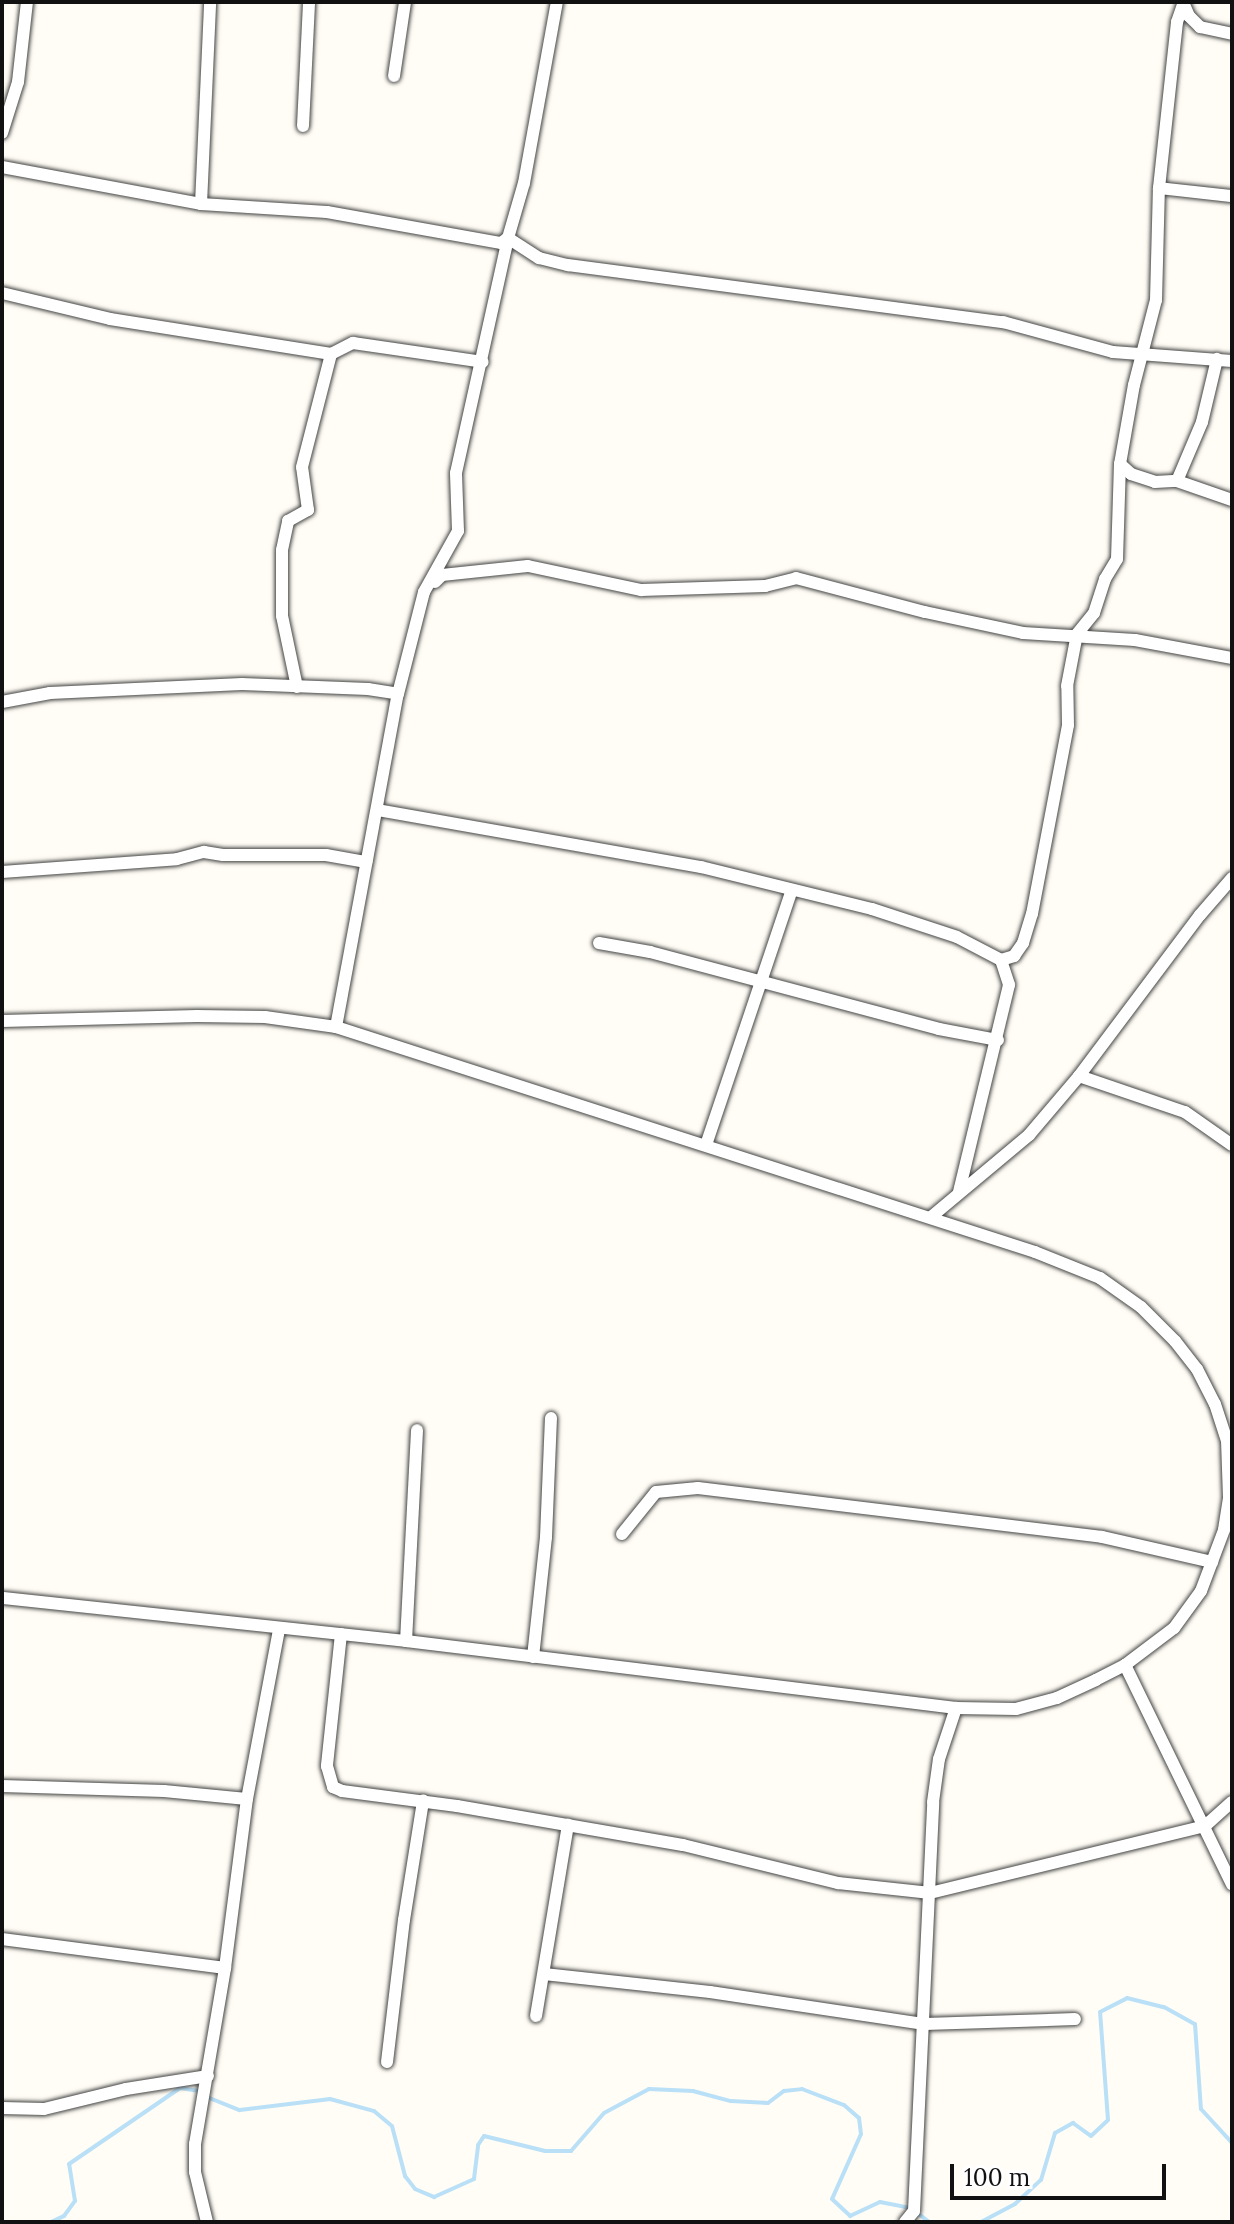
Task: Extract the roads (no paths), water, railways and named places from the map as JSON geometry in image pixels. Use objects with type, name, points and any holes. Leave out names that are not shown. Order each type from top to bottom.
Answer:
[{"type":"street","points":[[2,133],[18,82],[27,2]]},
{"type":"street","points":[[201,204],[210,2]]},
{"type":"street","points":[[303,126],[309,2]]},
{"type":"street","points":[[394,76],[405,2]]},
{"type":"street","points":[[336,1027],[398,694],[424,592],[458,531],[456,473],[508,238],[524,183],[557,2]]},
{"type":"street","points":[[1183,4],[1200,27],[1232,34]]},
{"type":"street","points":[[1001,960],[1014,956],[1023,943],[1032,914],[1068,725],[1067,686],[1077,634],[1094,613],[1105,579],[1117,559],[1120,464],[1153,319],[1158,280],[1159,188],[1177,22],[1183,4]]},
{"type":"street","points":[[2,167],[201,204],[327,212],[493,244],[508,238]]},
{"type":"street","points":[[1159,188],[1232,196]]},
{"type":"street","points":[[508,238],[539,258],[568,265],[1003,322],[1113,352],[1232,361]]},
{"type":"street","points":[[2,293],[110,319],[331,354],[353,343],[483,362]]},
{"type":"street","points":[[297,687],[282,616],[282,550],[288,521],[308,510],[302,467],[331,354]]},
{"type":"street","points":[[1177,481],[1202,422],[1217,359]]},
{"type":"street","points":[[1120,464],[1131,474],[1155,482],[1177,481],[1232,500]]},
{"type":"street","points":[[424,592],[442,575],[528,566],[641,590],[765,586],[796,578],[1009,630],[1077,634],[1178,646],[1232,658]]},
{"type":"street","points":[[2,702],[50,693],[242,684],[368,689],[398,694]]},
{"type":"street","points":[[377,810],[701,867],[900,918],[957,937],[1001,960],[1009,985],[959,1192]]},
{"type":"street","points":[[2,872],[177,859],[204,852],[223,855],[326,855],[366,862]]},
{"type":"street","points":[[931,1217],[1029,1135],[1079,1076],[1232,878]]},
{"type":"street","points":[[706,1145],[792,890]]},
{"type":"street","points":[[599,943],[650,952],[939,1029],[998,1040]]},
{"type":"street","points":[[2,1021],[210,1016],[265,1017],[336,1027],[931,1217],[1100,1278],[1141,1307],[1175,1341],[1209,1392],[1227,1440],[1229,1498],[1224,1530],[1201,1591],[1174,1628],[1125,1665],[1057,1698],[1016,1709],[956,1708],[406,1641],[279,1630],[2,1598]]},
{"type":"street","points":[[1079,1076],[1185,1112],[1232,1145]]},
{"type":"street","points":[[533,1657],[546,1537],[551,1418]]},
{"type":"street","points":[[406,1641],[417,1430]]},
{"type":"street","points":[[622,1534],[656,1492],[698,1488],[1102,1537],[1212,1562]]},
{"type":"street","points":[[207,2222],[195,2172],[198,2122],[225,1968],[247,1799],[279,1630]]},
{"type":"street","points":[[341,1634],[327,1776],[333,1787],[342,1791],[423,1801],[683,1845],[838,1883],[930,1893],[1205,1826],[1232,1802]]},
{"type":"street","points":[[1125,1665],[1232,1884]]},
{"type":"street","points":[[905,2222],[914,2211],[933,1802],[939,1759],[956,1708]]},
{"type":"street","points":[[2,1786],[164,1791],[247,1799]]},
{"type":"street","points":[[387,2062],[404,1920],[423,1801]]},
{"type":"street","points":[[536,2016],[568,1825]]},
{"type":"street","points":[[2,1939],[225,1968]]},
{"type":"street","points":[[544,1974],[710,1992],[925,2024],[1075,2019]]},
{"type":"street","points":[[2,2108],[44,2109],[126,2089],[207,2081]]},
{"type":"waterway","points":[[981,2222],[1015,2204],[1041,2180],[1055,2133],[1073,2123],[1091,2136],[1108,2120],[1100,2012],[1127,1998],[1164,2007],[1195,2024],[1201,2109],[1232,2143]]},
{"type":"waterway","points":[[51,2222],[64,2216],[75,2201],[69,2164],[180,2088],[200,2091]]},
{"type":"waterway","points":[[207,2097],[240,2110],[330,2099],[374,2111],[392,2126],[405,2176],[415,2189],[434,2197],[474,2179],[478,2145],[484,2136],[545,2151],[571,2151],[604,2113],[649,2089],[693,2091],[731,2101],[768,2103],[784,2091],[802,2089],[844,2105],[859,2118],[861,2134],[832,2199],[850,2216],[880,2202],[911,2208],[929,2222]]}]
